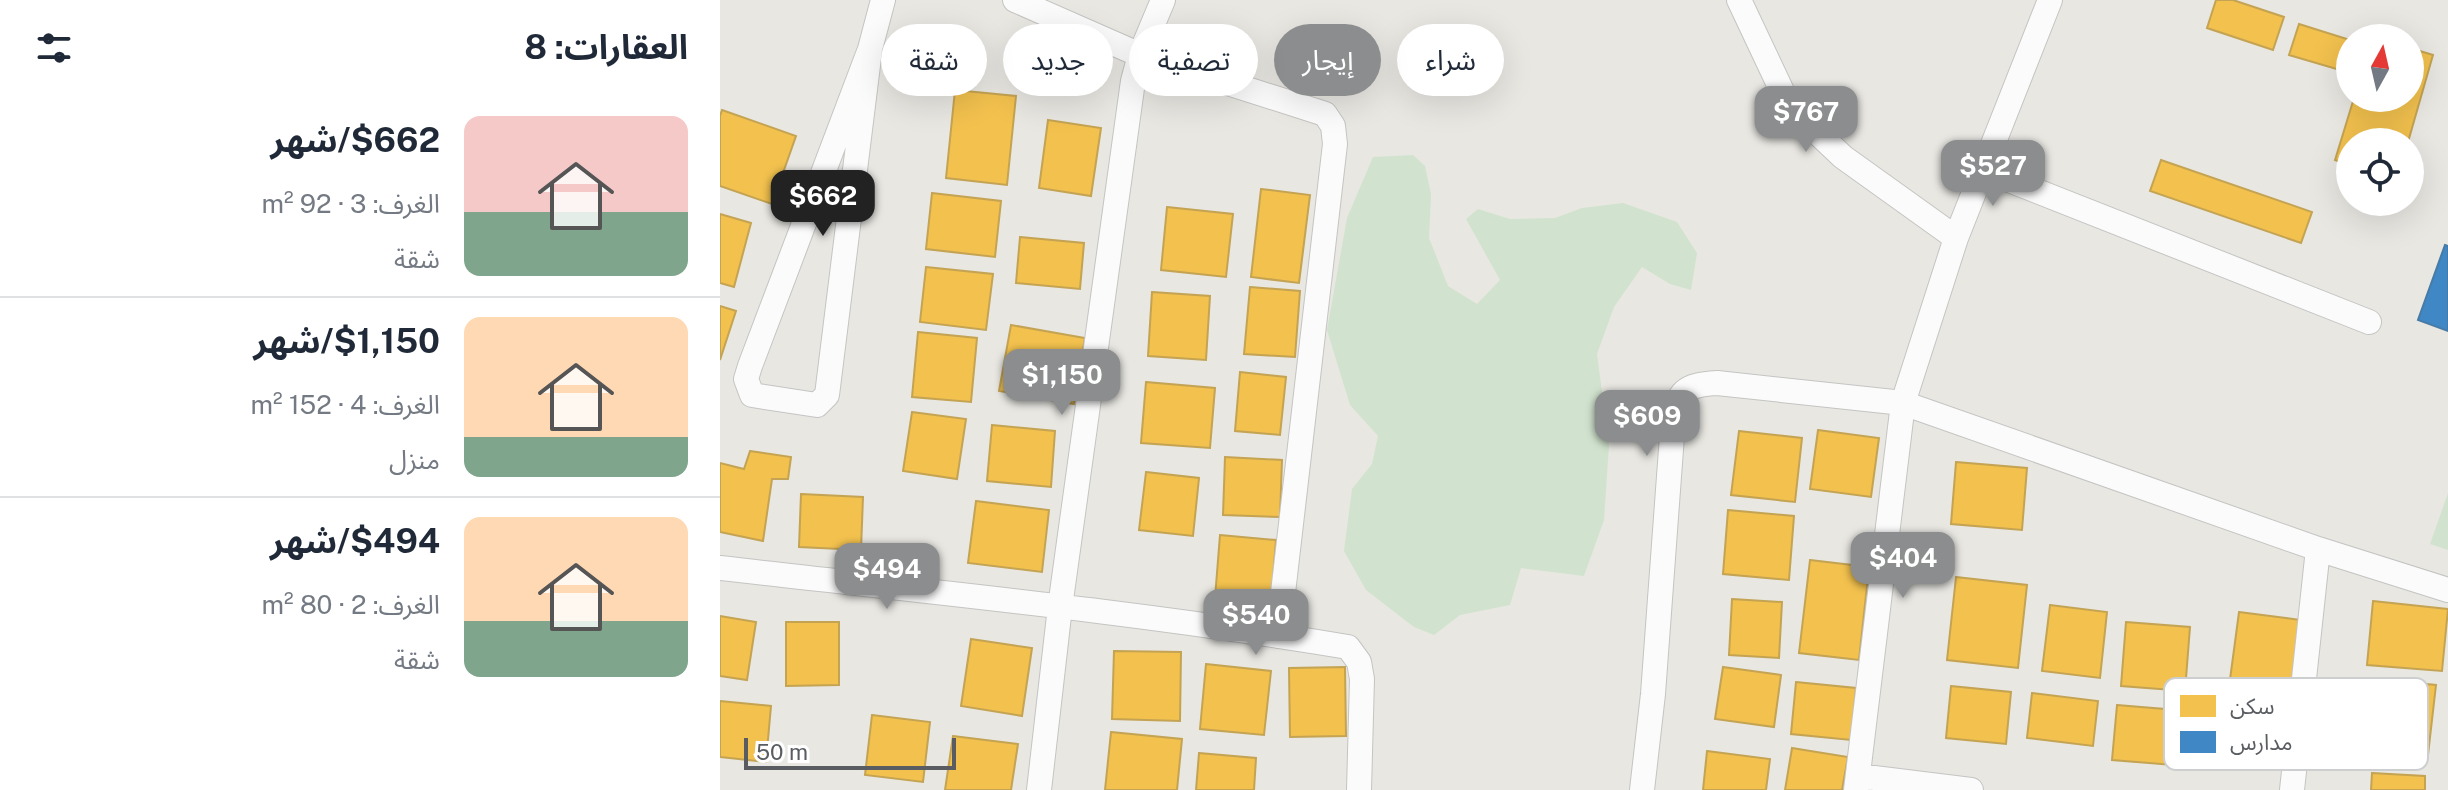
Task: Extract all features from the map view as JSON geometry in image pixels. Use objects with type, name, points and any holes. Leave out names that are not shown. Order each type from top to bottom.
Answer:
[{"type":"street","points":[[870,49],[827,395],[817,405],[752,395],[746,379],[750,366],[870,49],[883,0]]},
{"type":"street","points":[[1015,0],[1129,50]]},
{"type":"street","points":[[1153,24],[1163,0]]},
{"type":"street","points":[[1739,0],[1789,106],[1843,157],[1956,238]]},
{"type":"street","points":[[1971,790],[1857,783],[1903,403],[1981,169],[2050,0]]},
{"type":"street","points":[[1258,93],[1325,114],[1333,126],[1335,144],[1278,636]]},
{"type":"street","points":[[1039,790],[1060,607],[1131,96]]},
{"type":"street","points":[[1981,169],[2369,322]]},
{"type":"street","points":[[1642,790],[1653,694],[1673,422],[1677,400],[1688,389],[1700,384],[1717,383],[1903,403],[2318,549],[2448,590]]},
{"type":"street","points":[[2304,678],[2318,549]]},
{"type":"street","points":[[720,568],[1060,607],[1348,647],[1359,662],[1362,679],[1359,790]]},
{"type":"street","points":[[2292,790],[2294,770]]},
{"type":"green space","points":[[1413,155],[1425,166],[1431,194],[1429,238],[1448,286],[1477,304],[1500,280],[1466,219],[1478,209],[1510,219],[1555,218],[1582,208],[1623,203],[1677,222],[1697,253],[1691,290],[1670,284],[1642,267],[1614,307],[1597,354],[1609,445],[1604,520],[1584,576],[1521,568],[1510,605],[1460,615],[1434,635],[1414,627],[1366,590],[1344,551],[1352,489],[1372,464],[1378,436],[1350,405],[1327,330],[1347,218],[1373,157]]},
{"type":"green space","points":[[2448,493],[2448,550],[2430,544]]},
{"type":"building: سكن","points":[[2216,0],[2233,0],[2284,17],[2273,50],[2207,28]]},
{"type":"building: سكن","points":[[2299,24],[2336,36],[2336,69],[2289,55]]},
{"type":"building: سكن","points":[[2424,52],[2433,55],[2424,86]]},
{"type":"building: سكن","points":[[987,93],[1016,96],[1007,185],[946,178],[954,96],[987,96]]},
{"type":"building: سكن","points":[[722,110],[796,136],[772,204],[720,186]]},
{"type":"building: سكن","points":[[2350,112],[2417,112],[2412,128],[2345,128]]},
{"type":"building: سكن","points":[[1048,120],[1101,128],[1091,196],[1039,188]]},
{"type":"building: سكن","points":[[2161,160],[2312,212],[2301,243],[2150,191]]},
{"type":"building: سكن","points":[[1261,189],[1310,195],[1299,283],[1251,277]]},
{"type":"building: سكن","points":[[932,193],[1001,201],[995,257],[926,249]]},
{"type":"building: سكن","points":[[1167,207],[1233,214],[1226,277],[1161,270]]},
{"type":"building: سكن","points":[[720,214],[751,223],[734,287],[720,283]]},
{"type":"building: سكن","points":[[1020,237],[1084,243],[1080,289],[1016,283]]},
{"type":"building: سكن","points":[[926,267],[993,274],[986,330],[920,322]]},
{"type":"building: سكن","points":[[1250,287],[1300,291],[1295,357],[1244,354]]},
{"type":"building: سكن","points":[[1152,292],[1210,296],[1206,360],[1148,356]]},
{"type":"building: سكن","points":[[720,306],[736,311],[720,360]]},
{"type":"building: سكن","points":[[1011,325],[1085,338],[1074,404],[999,391]]},
{"type":"building: سكن","points":[[918,332],[977,338],[971,402],[912,397]]},
{"type":"building: سكن","points":[[1240,372],[1286,377],[1280,435],[1235,431]]},
{"type":"building: سكن","points":[[1146,382],[1215,388],[1210,448],[1141,443]]},
{"type":"building: سكن","points":[[912,412],[966,419],[957,479],[903,471]]},
{"type":"building: سكن","points":[[992,425],[1055,431],[1051,487],[987,481]]},
{"type":"building: سكن","points":[[1818,430],[1879,438],[1871,497],[1810,489]]},
{"type":"building: سكن","points":[[1739,431],[1802,438],[1795,502],[1731,495]]},
{"type":"building: سكن","points":[[750,451],[791,457],[788,479],[772,479],[763,541],[720,532],[720,463],[744,469]]},
{"type":"building: سكن","points":[[1225,457],[1282,460],[1280,517],[1223,515]]},
{"type":"building: سكن","points":[[1956,462],[2027,468],[2022,530],[1951,524]]},
{"type":"building: سكن","points":[[1146,472],[1199,478],[1193,536],[1139,530]]},
{"type":"building: سكن","points":[[801,494],[863,497],[861,550],[799,547]]},
{"type":"building: سكن","points":[[976,501],[1049,510],[1042,572],[968,563]]},
{"type":"building: سكن","points":[[1728,510],[1794,516],[1789,580],[1723,574]]},
{"type":"building: سكن","points":[[1220,535],[1276,540],[1271,603],[1215,598]]},
{"type":"building: سكن","points":[[1810,560],[1869,567],[1859,660],[1799,653]]},
{"type":"building: سكن","points":[[1956,577],[2027,585],[2018,668],[1947,660]]},
{"type":"building: سكن","points":[[1732,599],[1782,602],[1779,658],[1729,655]]},
{"type":"building: سكن","points":[[2373,601],[2448,609],[2442,671],[2367,665]]},
{"type":"building: سكن","points":[[2050,605],[2107,612],[2100,678],[2042,671]]},
{"type":"building: سكن","points":[[2239,612],[2301,620],[2293,678],[2230,678]]},
{"type":"building: سكن","points":[[720,616],[756,622],[747,680],[720,676]]},
{"type":"building: سكن","points":[[786,622],[839,622],[839,685],[786,686]]},
{"type":"building: سكن","points":[[2126,622],[2190,627],[2186,678],[2164,678],[2164,689],[2121,686]]},
{"type":"building: سكن","points":[[971,639],[1032,648],[1022,716],[961,706]]},
{"type":"building: سكن","points":[[1114,651],[1181,652],[1180,721],[1112,719]]},
{"type":"building: سكن","points":[[1206,664],[1271,671],[1264,735],[1200,729]]},
{"type":"building: سكن","points":[[1345,667],[1346,736],[1290,737],[1289,668]]},
{"type":"building: سكن","points":[[1723,667],[1781,675],[1774,727],[1715,719]]},
{"type":"building: سكن","points":[[1796,682],[1856,688],[1851,740],[1791,734]]},
{"type":"building: سكن","points":[[2428,684],[2436,685],[2428,755]]},
{"type":"building: سكن","points":[[1951,686],[2011,692],[2006,744],[1946,738]]},
{"type":"building: سكن","points":[[2032,693],[2098,701],[2093,746],[2027,738]]},
{"type":"building: سكن","points":[[720,701],[771,706],[766,762],[720,757]]},
{"type":"building: سكن","points":[[2117,705],[2164,709],[2164,764],[2112,760]]},
{"type":"building: سكن","points":[[872,715],[930,722],[923,782],[865,775]]},
{"type":"building: سكن","points":[[1111,732],[1182,739],[1177,790],[1105,790]]},
{"type":"building: سكن","points":[[953,736],[1018,744],[1011,790],[945,790]]},
{"type":"building: سكن","points":[[1792,748],[1848,757],[1842,790],[1785,790]]},
{"type":"building: سكن","points":[[1707,751],[1770,759],[1766,790],[1703,790]]},
{"type":"building: سكن","points":[[1199,753],[1256,758],[1254,790],[1196,790]]},
{"type":"building: سكن","points":[[2372,773],[2425,776],[2425,790],[2371,790]]},
{"type":"building: مدارس","points":[[2445,245],[2448,246],[2448,331],[2418,320]]}]
